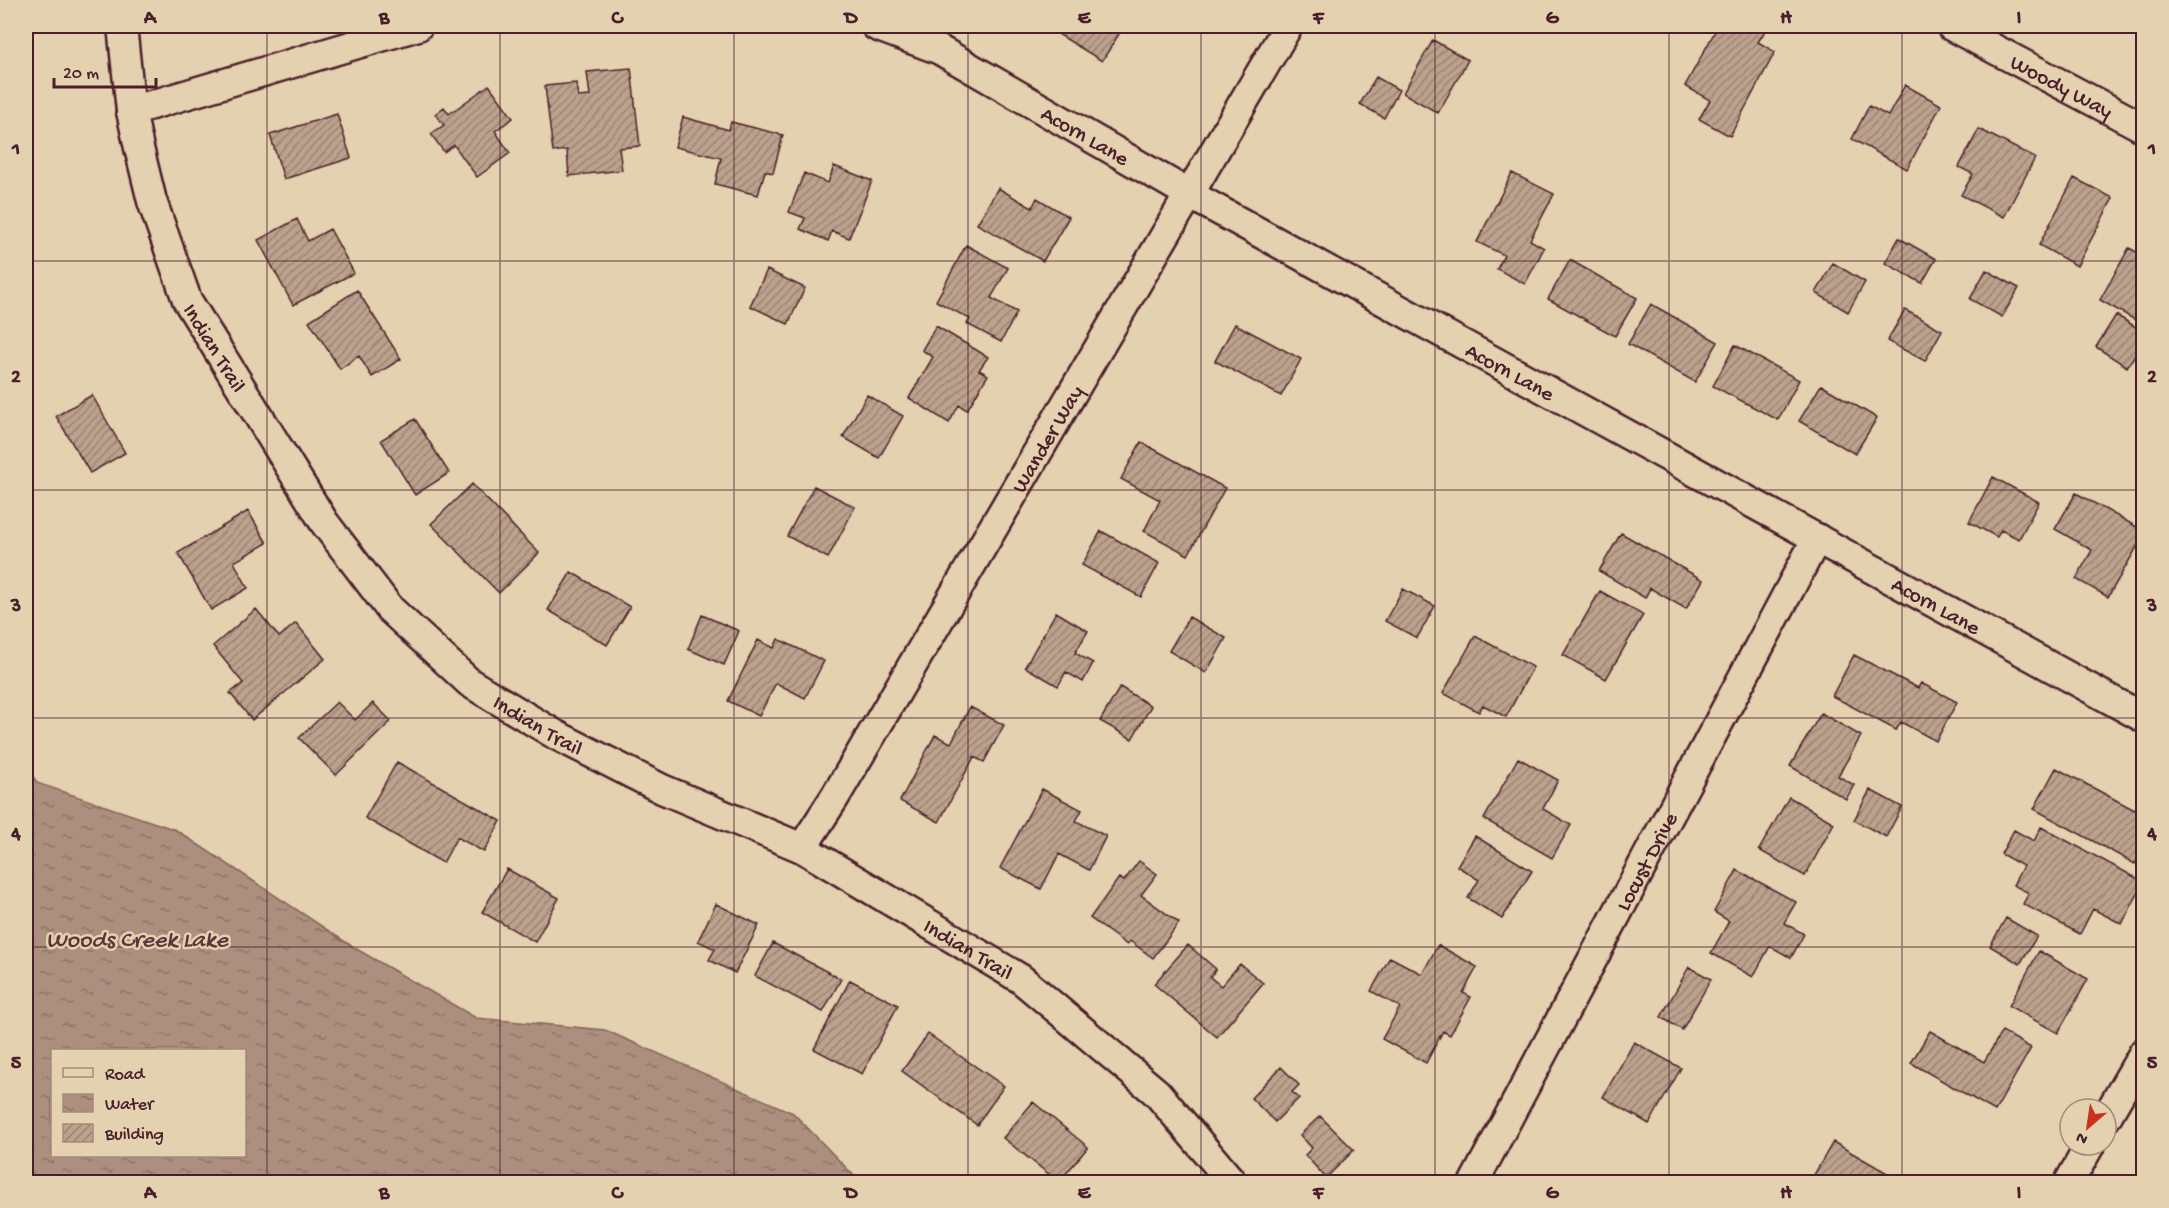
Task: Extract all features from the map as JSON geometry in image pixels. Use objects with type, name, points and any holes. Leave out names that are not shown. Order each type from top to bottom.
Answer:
[{"type":"street","name":"Indian Trail","points":[[122,26],[131,111],[152,201],[187,300],[324,522],[390,609],[470,683],[556,735],[662,789],[802,848],[1021,978],[1157,1093],[1232,1182]]},
{"type":"street","points":[[131,111],[418,26]]},
{"type":"street","name":"Acorn Lane","points":[[876,26],[938,49],[1189,194],[2144,718]]},
{"type":"street","name":"Wander Way","points":[[802,848],[835,797],[1288,26]]},
{"type":"street","name":"Woody Way","points":[[1951,26],[2144,128]]},
{"type":"street","name":"Locust Drive","points":[[1474,1182],[1817,538]]},
{"type":"street","points":[[2118,1097],[2144,1052]]},
{"type":"street","points":[[2069,1182],[2083,1157]]},
{"type":"water","name":"Woods Creek Lake","points":[[26,764],[37,783],[176,830],[353,947],[476,1018],[605,1030],[793,1113],[860,1182],[26,1182]]},
{"type":"building","points":[[1045,26],[1124,26],[1102,61]]},
{"type":"building","points":[[1718,26],[1768,26],[1758,42],[1775,52],[1730,136],[1699,119],[1710,100],[1685,86]]},
{"type":"building","points":[[1433,40],[1468,60],[1438,113],[1403,93]]},
{"type":"building","points":[[631,68],[640,146],[619,148],[622,170],[569,176],[567,150],[553,152],[545,86],[576,83],[578,97],[590,96],[587,72]]},
{"type":"building","points":[[1376,77],[1399,90],[1384,118],[1360,104]]},
{"type":"building","points":[[489,85],[513,118],[495,131],[510,153],[477,177],[454,145],[444,152],[431,134],[444,125],[435,114],[444,107],[449,114]]},
{"type":"building","points":[[1905,85],[1941,105],[1907,169],[1852,139],[1869,106],[1888,116]]},
{"type":"building","points":[[337,114],[351,158],[284,179],[270,135]]},
{"type":"building","points":[[683,117],[729,130],[731,122],[783,135],[773,173],[765,171],[758,195],[715,184],[721,158],[675,147]]},
{"type":"building","points":[[1979,129],[2035,158],[2004,217],[1961,195],[1973,174],[1959,167]]},
{"type":"building","points":[[834,166],[872,181],[849,238],[832,231],[828,241],[800,229],[805,218],[789,212],[804,173],[828,183]]},
{"type":"building","points":[[1512,173],[1554,194],[1530,240],[1544,248],[1525,284],[1497,269],[1504,255],[1477,242]]},
{"type":"building","points":[[2074,178],[2113,198],[2077,266],[2039,245]]},
{"type":"building","points":[[998,188],[1032,208],[1037,198],[1069,217],[1043,261],[977,224]]},
{"type":"building","points":[[297,219],[308,241],[330,229],[354,273],[293,305],[258,240]]},
{"type":"building","points":[[1899,238],[1936,259],[1922,283],[1885,263]]},
{"type":"building","points":[[966,245],[1008,268],[991,298],[1017,312],[1001,342],[967,324],[970,319],[936,301]]},
{"type":"building","points":[[2129,248],[2144,256],[2144,310],[2137,321],[2100,300]]},
{"type":"building","points":[[1570,260],[1637,298],[1615,336],[1548,299]]},
{"type":"building","points":[[1833,263],[1865,282],[1848,312],[1816,293]]},
{"type":"building","points":[[767,270],[805,288],[788,324],[750,306]]},
{"type":"building","points":[[1986,270],[2019,288],[2002,317],[1970,299]]},
{"type":"building","points":[[357,290],[401,359],[372,377],[359,356],[340,369],[309,321]]},
{"type":"building","points":[[1651,304],[1718,342],[1695,382],[1628,344]]},
{"type":"building","points":[[1905,310],[1942,330],[1925,361],[1887,341]]},
{"type":"building","points":[[2116,315],[2144,332],[2144,341],[2127,367],[2096,347]]},
{"type":"building","points":[[1235,324],[1301,359],[1281,396],[1215,361]]},
{"type":"building","points":[[936,326],[988,357],[979,370],[988,375],[967,410],[959,405],[949,423],[909,398],[933,357],[922,350]]},
{"type":"building","points":[[1735,345],[1799,380],[1778,420],[1713,386]]},
{"type":"building","points":[[1821,385],[1877,418],[1855,454],[1799,421]]},
{"type":"building","points":[[92,395],[125,453],[90,473],[56,416]]},
{"type":"building","points":[[867,395],[903,416],[879,458],[843,437]]},
{"type":"building","points":[[415,419],[449,473],[415,495],[381,440]]},
{"type":"building","points":[[1141,442],[1225,488],[1188,555],[1144,531],[1160,500],[1121,479]]},
{"type":"building","points":[[1993,477],[2039,502],[2019,539],[2001,530],[1997,537],[1969,522]]},
{"type":"building","points":[[472,484],[539,553],[499,593],[431,524]]},
{"type":"building","points":[[814,486],[855,507],[828,558],[787,536]]},
{"type":"building","points":[[2076,493],[2144,531],[2144,535],[2108,597],[2076,579],[2092,550],[2055,529]]},
{"type":"building","points":[[248,511],[267,543],[234,562],[248,588],[211,610],[178,553]]},
{"type":"building","points":[[1101,531],[1159,563],[1141,597],[1082,565]]},
{"type":"building","points":[[1621,533],[1703,580],[1686,609],[1650,588],[1645,598],[1599,571]]},
{"type":"building","points":[[571,572],[630,607],[607,645],[548,610]]},
{"type":"building","points":[[1403,589],[1435,606],[1417,638],[1385,621]]},
{"type":"building","points":[[1600,591],[1643,615],[1606,679],[1563,655]]},
{"type":"building","points":[[256,609],[279,637],[296,623],[325,659],[252,720],[230,693],[243,683],[213,646]]},
{"type":"building","points":[[1056,612],[1088,631],[1075,653],[1093,663],[1083,682],[1066,672],[1058,686],[1025,667]]},
{"type":"building","points":[[702,615],[739,631],[724,665],[688,649]]},
{"type":"building","points":[[1189,617],[1226,638],[1206,673],[1169,651]]},
{"type":"building","points":[[1475,636],[1533,667],[1506,717],[1483,705],[1479,712],[1443,693]]},
{"type":"building","points":[[778,639],[824,661],[805,698],[776,683],[759,716],[728,701],[758,640],[774,648]]},
{"type":"building","points":[[1854,655],[1918,688],[1921,683],[1957,702],[1936,741],[1901,722],[1896,730],[1832,696]]},
{"type":"building","points":[[1120,687],[1151,706],[1132,739],[1100,721]]},
{"type":"building","points":[[337,702],[355,720],[373,703],[391,721],[336,775],[299,738]]},
{"type":"building","points":[[970,707],[1004,725],[984,762],[974,757],[939,822],[900,801],[935,735],[951,743]]},
{"type":"building","points":[[1821,713],[1861,736],[1838,776],[1854,785],[1846,799],[1790,766]]},
{"type":"building","points":[[1518,758],[1558,780],[1543,809],[1571,825],[1552,858],[1484,819]]},
{"type":"building","points":[[397,762],[501,821],[484,852],[457,837],[443,863],[365,818]]},
{"type":"building","points":[[2056,768],[2144,815],[2144,848],[2135,864],[2034,809]]},
{"type":"building","points":[[1042,789],[1082,810],[1076,821],[1106,836],[1089,870],[1059,854],[1041,889],[1000,868]]},
{"type":"building","points":[[1870,790],[1902,807],[1886,837],[1854,820]]},
{"type":"building","points":[[1789,797],[1834,823],[1805,876],[1759,850]]},
{"type":"building","points":[[2041,827],[2144,882],[2122,924],[2093,909],[2080,934],[2023,904],[2029,893],[2013,885],[2023,866],[2001,854],[2014,830],[2034,841]]},
{"type":"building","points":[[1475,836],[1532,871],[1502,919],[1468,898],[1479,880],[1457,866]]},
{"type":"building","points":[[1139,861],[1157,874],[1141,895],[1179,923],[1153,958],[1130,941],[1127,945],[1090,918],[1119,878],[1124,881]]},
{"type":"building","points":[[507,869],[559,898],[535,942],[482,912]]},
{"type":"building","points":[[1737,870],[1796,902],[1784,923],[1804,934],[1791,958],[1770,946],[1753,977],[1711,953],[1729,921],[1714,912]]},
{"type":"building","points":[[716,904],[759,925],[735,973],[709,960],[715,949],[698,941]]},
{"type":"building","points":[[2006,918],[2037,936],[2020,964],[1990,946]]},
{"type":"building","points":[[773,943],[841,979],[823,1012],[755,976]]},
{"type":"building","points":[[1188,945],[1216,969],[1210,977],[1221,986],[1240,964],[1263,983],[1217,1037],[1154,984]]},
{"type":"building","points":[[1438,945],[1477,967],[1463,993],[1471,997],[1450,1035],[1443,1031],[1426,1063],[1382,1039],[1400,1007],[1371,991],[1390,957],[1422,974]]},
{"type":"building","points":[[2039,951],[2088,979],[2058,1033],[2009,1006]]},
{"type":"building","points":[[1689,967],[1711,979],[1682,1030],[1661,1017]]},
{"type":"building","points":[[850,980],[898,1005],[862,1074],[814,1049]]},
{"type":"building","points":[[1930,1031],[1984,1062],[2002,1031],[2031,1048],[1995,1111],[1911,1063]]},
{"type":"building","points":[[928,1034],[1004,1086],[977,1125],[902,1071]]},
{"type":"building","points":[[1634,1042],[1681,1068],[1649,1124],[1603,1097]]},
{"type":"building","points":[[1281,1067],[1299,1085],[1292,1092],[1299,1098],[1275,1122],[1251,1098]]},
{"type":"building","points":[[1033,1102],[1088,1147],[1059,1182],[1003,1138]]},
{"type":"building","points":[[1320,1116],[1354,1150],[1326,1178],[1305,1155],[1312,1148],[1300,1135]]},
{"type":"building","points":[[1833,1142],[1903,1182],[1827,1182],[1814,1175]]}]
